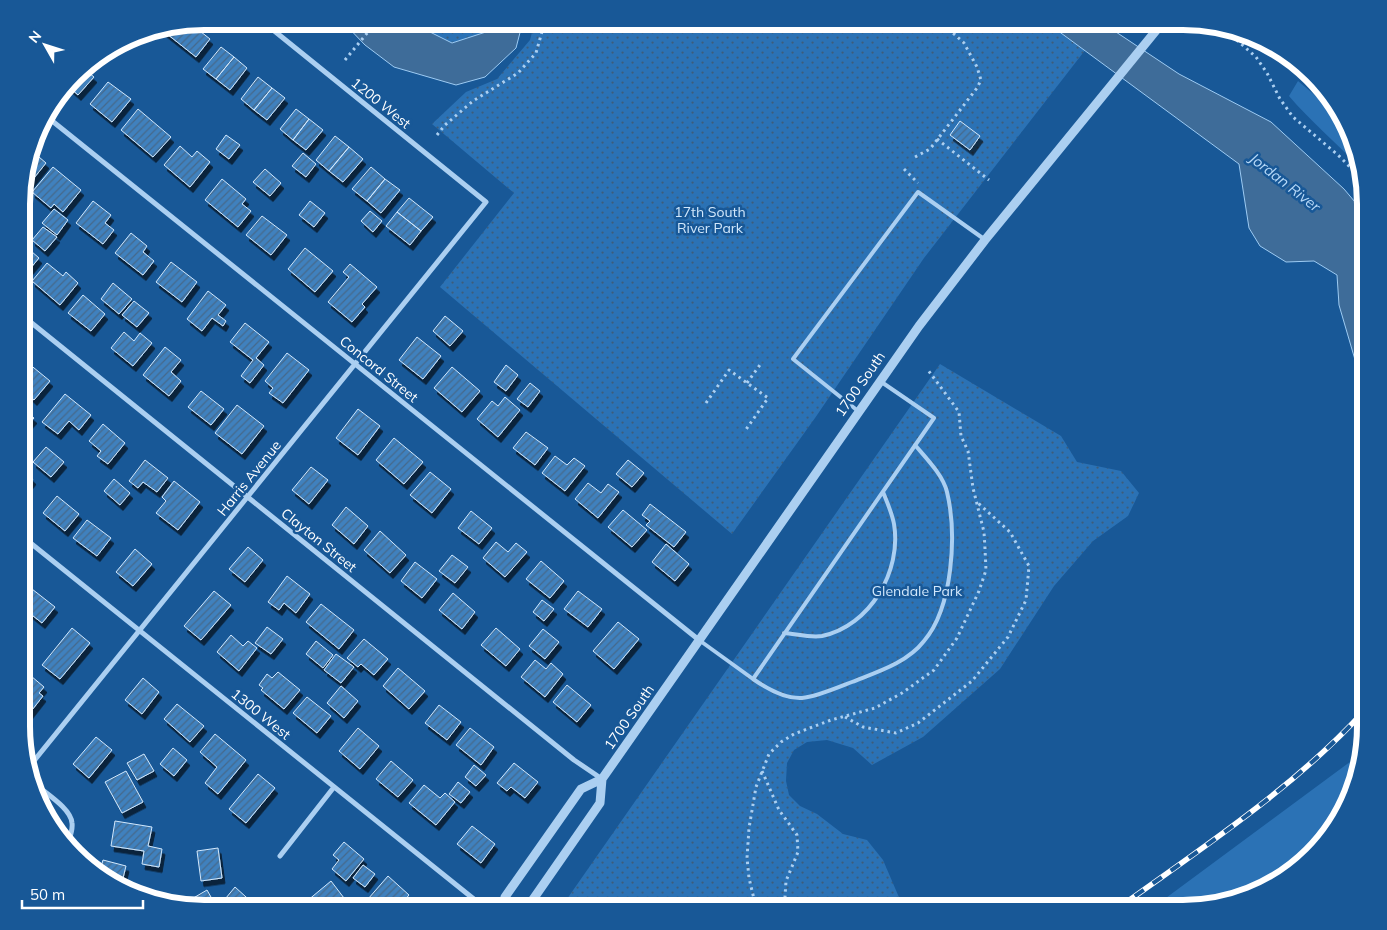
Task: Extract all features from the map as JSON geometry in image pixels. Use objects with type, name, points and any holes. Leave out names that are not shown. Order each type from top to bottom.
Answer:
[{"type":"street","name":"1200 West","points":[[273,30],[486,202]]},
{"type":"street","name":"1700 South","points":[[505,900],[581,789],[602,779],[919,326],[986,240],[1157,30]]},
{"type":"street","name":"Concord Street","points":[[51,120],[699,640]]},
{"type":"street","name":"Harris Avenue","points":[[34,761],[486,202]]},
{"type":"street","name":"Clayton Street","points":[[30,322],[574,760],[602,779]]},
{"type":"street","name":"1300 West","points":[[30,543],[475,900]]},
{"type":"street","name":"1700 South","points":[[533,900],[600,803],[602,779]]},
{"type":"street","points":[[280,856],[334,787]]},
{"type":"street","points":[[42,790],[70,816],[72,822],[69,836]]},
{"type":"lane","points":[[858,411],[793,359],[918,192],[986,240]]},
{"type":"lane","points":[[753,680],[934,418],[880,381]]},
{"type":"lane","points":[[699,640],[753,680],[773,692],[801,698],[834,689],[883,669],[907,657],[924,642],[936,624],[945,600],[951,569],[950,526],[947,490],[933,465],[915,445]]},
{"type":"lane","points":[[784,633],[821,636],[843,629],[870,608],[884,588],[894,555],[894,525],[883,491]]},
{"type":"path","points":[[345,60],[370,30]]},
{"type":"path","points":[[437,135],[445,125],[473,101],[518,72],[536,53],[542,30]]},
{"type":"path","points":[[915,157],[930,149],[977,88],[981,80],[977,67],[964,43],[950,30]]},
{"type":"path","points":[[1234,38],[1256,57],[1268,73],[1280,99],[1293,117],[1338,155],[1354,172]]},
{"type":"path","points":[[937,139],[989,180]]},
{"type":"path","points":[[904,169],[918,182],[918,192]]},
{"type":"path","points":[[747,383],[762,362]]},
{"type":"path","points":[[706,403],[729,370],[768,398],[745,431]]},
{"type":"path","points":[[754,900],[747,858],[748,828],[756,787],[769,754],[781,742],[794,734],[831,720],[874,708],[902,693],[934,670],[957,638],[976,599],[986,570],[984,532],[973,488],[968,451],[961,436],[959,412],[928,370]]},
{"type":"path","points":[[844,716],[862,727],[896,733],[918,723],[972,681],[1008,637],[1026,600],[1029,566],[1010,532],[977,503]]},
{"type":"path","points":[[762,770],[779,810],[797,835],[798,852],[786,881],[787,900]]},
{"type":"green space","points":[[426,30],[492,30],[452,43]]},
{"type":"green space","name":"17th South River Park","points":[[533,30],[1062,30],[1086,49],[924,258],[815,418],[732,534],[440,287],[514,193],[432,124],[466,92],[497,79],[530,40]]},
{"type":"green space","points":[[1298,81],[1325,104],[1344,137],[1351,158],[1306,114],[1289,96]]},
{"type":"green space","name":"Glendale Park","points":[[940,364],[1061,436],[1077,462],[1121,471],[1139,493],[1128,516],[1093,541],[1054,586],[1000,669],[923,737],[872,765],[853,748],[827,740],[807,742],[794,750],[787,763],[786,781],[789,795],[800,806],[817,814],[843,834],[867,840],[883,860],[900,900],[566,900]]},
{"type":"green space","points":[[1354,759],[1348,782],[1328,823],[1298,857],[1280,871],[1239,891],[1217,897],[1194,900],[1163,900]]},
{"type":"water","points":[[351,30],[426,30],[452,43],[492,30],[521,30],[516,48],[485,77],[456,85],[394,67],[365,45]]},
{"type":"water","name":"Jordan River","points":[[1057,30],[1113,30],[1179,74],[1271,122],[1344,189],[1355,202],[1357,209],[1357,367],[1339,305],[1337,275],[1314,261],[1286,262],[1260,246],[1249,228],[1239,164]]},
{"type":"building","points":[[199,30],[210,39],[196,57],[167,34]]},
{"type":"building","points":[[221,47],[234,57],[216,79],[203,69]]},
{"type":"building","points":[[234,57],[247,68],[230,90],[216,79]]},
{"type":"building","points":[[89,73],[94,77],[78,95],[72,90]]},
{"type":"building","points":[[258,77],[272,88],[254,110],[241,99]]},
{"type":"building","points":[[108,82],[131,99],[112,122],[90,104]]},
{"type":"building","points":[[272,88],[285,98],[267,120],[254,110]]},
{"type":"building","points":[[138,109],[171,137],[153,157],[121,130]]},
{"type":"building","points":[[296,109],[309,119],[293,140],[280,129]]},
{"type":"building","points":[[309,119],[323,130],[306,150],[293,140]]},
{"type":"building","points":[[960,121],[980,136],[970,150],[950,135]]},
{"type":"building","points":[[226,135],[240,145],[229,159],[216,149]]},
{"type":"building","points":[[335,136],[349,147],[329,171],[316,160]]},
{"type":"building","points":[[180,146],[192,157],[197,151],[210,162],[190,187],[164,165]]},
{"type":"building","points":[[349,147],[363,159],[343,182],[329,171]]},
{"type":"building","points":[[303,153],[316,164],[306,177],[292,166]]},
{"type":"building","points":[[37,155],[46,163],[31,182]]},
{"type":"building","points":[[53,167],[81,190],[63,212],[54,204],[51,208],[32,192]]},
{"type":"building","points":[[371,167],[385,179],[367,201],[352,189]]},
{"type":"building","points":[[265,169],[281,183],[270,196],[253,182]]},
{"type":"building","points":[[222,179],[246,199],[242,204],[251,211],[238,227],[205,200]]},
{"type":"building","points":[[385,179],[400,190],[381,213],[367,201]]},
{"type":"building","points":[[409,198],[433,217],[421,231],[397,212]]},
{"type":"building","points":[[93,201],[111,215],[105,223],[114,230],[103,244],[76,223]]},
{"type":"building","points":[[310,201],[325,213],[314,227],[299,215]]},
{"type":"building","points":[[54,209],[68,220],[57,235],[42,223]]},
{"type":"building","points":[[370,211],[382,221],[373,232],[361,221]]},
{"type":"building","points":[[397,212],[421,231],[410,245],[386,226]]},
{"type":"building","points":[[262,216],[287,235],[271,255],[246,235]]},
{"type":"building","points":[[43,227],[57,237],[45,251],[32,240]]},
{"type":"building","points":[[131,233],[147,246],[143,252],[154,261],[143,275],[115,253]]},
{"type":"building","points":[[305,248],[333,271],[315,292],[288,269]]},
{"type":"building","points":[[30,250],[39,258],[30,269]]},
{"type":"building","points":[[171,262],[197,282],[182,302],[156,282]]},
{"type":"building","points":[[47,263],[63,276],[66,272],[78,283],[60,305],[32,281]]},
{"type":"building","points":[[350,264],[377,287],[362,304],[365,307],[352,322],[328,302],[349,277],[343,272]]},
{"type":"building","points":[[113,283],[132,299],[119,314],[101,299]]},
{"type":"building","points":[[208,291],[226,305],[218,315],[226,321],[223,326],[212,318],[202,331],[187,319]]},
{"type":"building","points":[[83,295],[105,314],[91,331],[68,313]]},
{"type":"building","points":[[134,301],[149,313],[137,327],[122,315]]},
{"type":"building","points":[[445,316],[463,331],[450,346],[433,331]]},
{"type":"building","points":[[245,323],[269,342],[256,358],[264,365],[250,383],[241,376],[253,360],[230,342]]},
{"type":"building","points":[[124,332],[134,341],[140,333],[152,343],[133,366],[111,348]]},
{"type":"building","points":[[417,337],[441,356],[423,379],[399,360]]},
{"type":"building","points":[[165,347],[181,360],[171,372],[181,381],[169,396],[143,375]]},
{"type":"building","points":[[287,353],[309,370],[283,403],[269,393],[273,388],[265,381]]},
{"type":"building","points":[[30,365],[50,381],[34,400],[30,396]]},
{"type":"building","points":[[506,365],[518,375],[506,391],[494,382]]},
{"type":"building","points":[[452,367],[480,391],[462,412],[434,388]]},
{"type":"building","points":[[530,383],[540,391],[528,407],[517,399]]},
{"type":"building","points":[[201,391],[224,409],[211,425],[188,407]]},
{"type":"building","points":[[65,394],[91,415],[79,430],[69,421],[58,434],[42,422]]},
{"type":"building","points":[[505,397],[520,410],[498,437],[477,419],[492,401],[498,406]]},
{"type":"building","points":[[237,405],[264,426],[242,454],[215,433]]},
{"type":"building","points":[[358,409],[380,426],[358,455],[336,438]]},
{"type":"building","points":[[103,424],[125,443],[108,464],[97,456],[101,451],[89,441]]},
{"type":"building","points":[[526,432],[548,448],[535,465],[513,448]]},
{"type":"building","points":[[394,438],[423,462],[404,484],[376,460]]},
{"type":"building","points":[[46,447],[64,462],[51,477],[33,462]]},
{"type":"building","points":[[555,456],[567,465],[574,458],[585,466],[565,491],[542,473]]},
{"type":"building","points":[[145,460],[168,478],[157,492],[143,482],[138,488],[129,481]]},
{"type":"building","points":[[628,460],[644,473],[632,487],[616,474]]},
{"type":"building","points":[[311,467],[328,480],[309,504],[292,490]]},
{"type":"building","points":[[430,472],[451,489],[432,513],[410,495]]},
{"type":"building","points":[[114,479],[130,493],[120,505],[104,491]]},
{"type":"building","points":[[174,481],[200,502],[178,530],[156,513],[166,501],[162,497]]},
{"type":"building","points":[[588,483],[601,493],[608,484],[619,492],[598,518],[575,499]]},
{"type":"building","points":[[57,496],[79,514],[65,531],[43,513]]},
{"type":"building","points":[[650,504],[686,532],[674,547],[646,525],[650,521],[642,515]]},
{"type":"building","points":[[346,507],[368,526],[354,544],[332,525]]},
{"type":"building","points":[[623,510],[647,530],[632,547],[608,527]]},
{"type":"building","points":[[471,511],[492,528],[479,544],[458,528]]},
{"type":"building","points":[[87,520],[111,538],[97,556],[73,538]]},
{"type":"building","points":[[380,531],[406,555],[390,573],[364,550]]},
{"type":"building","points":[[496,542],[508,552],[516,543],[527,552],[505,577],[483,558]]},
{"type":"building","points":[[666,544],[689,564],[675,581],[652,562]]},
{"type":"building","points":[[248,547],[263,560],[245,582],[229,569]]},
{"type":"building","points":[[135,549],[152,564],[133,586],[116,572]]},
{"type":"building","points":[[452,555],[468,567],[455,583],[439,571]]},
{"type":"building","points":[[541,561],[564,581],[550,598],[526,579]]},
{"type":"building","points":[[415,562],[437,579],[422,598],[401,581]]},
{"type":"building","points":[[287,576],[310,594],[296,613],[284,603],[279,610],[268,602]]},
{"type":"building","points":[[32,589],[55,607],[42,623],[30,614],[30,592]]},
{"type":"building","points":[[214,591],[231,605],[201,640],[184,626]]},
{"type":"building","points":[[578,591],[602,609],[588,627],[564,609]]},
{"type":"building","points":[[453,593],[475,612],[462,629],[439,610]]},
{"type":"building","points":[[542,600],[554,609],[544,621],[533,612]]},
{"type":"building","points":[[321,604],[354,630],[339,649],[306,622]]},
{"type":"building","points":[[618,622],[639,639],[614,669],[593,651]]},
{"type":"building","points":[[267,627],[283,639],[271,654],[255,643]]},
{"type":"building","points":[[72,628],[90,643],[60,679],[42,665]]},
{"type":"building","points":[[496,628],[520,649],[506,666],[481,645]]},
{"type":"building","points":[[543,629],[559,642],[545,659],[529,646]]},
{"type":"building","points":[[231,635],[243,646],[248,641],[257,648],[239,671],[217,652]]},
{"type":"building","points":[[364,639],[388,659],[374,675],[361,664],[358,667],[347,658]]},
{"type":"building","points":[[316,641],[333,655],[323,668],[306,654]]},
{"type":"building","points":[[336,654],[354,667],[341,683],[324,670]]},
{"type":"building","points":[[535,660],[546,669],[551,663],[563,674],[545,697],[521,677]]},
{"type":"building","points":[[398,668],[425,691],[409,709],[383,686]]},
{"type":"building","points":[[278,672],[300,690],[284,709],[261,690],[263,688],[259,685],[267,674],[272,678]]},
{"type":"building","points":[[31,676],[44,687],[39,693],[43,696],[30,713]]},
{"type":"building","points":[[143,678],[159,692],[142,714],[125,700]]},
{"type":"building","points":[[567,685],[591,705],[577,722],[553,702]]},
{"type":"building","points":[[341,686],[358,701],[344,718],[327,703]]},
{"type":"building","points":[[307,697],[331,716],[317,733],[293,713]]},
{"type":"building","points":[[177,704],[204,726],[190,742],[164,719]]},
{"type":"building","points":[[439,705],[461,722],[447,740],[425,723]]},
{"type":"building","points":[[358,728],[379,746],[360,769],[339,751]]},
{"type":"building","points":[[470,728],[494,747],[481,765],[456,745]]},
{"type":"building","points":[[215,734],[246,760],[218,794],[205,783],[217,767],[200,752]]},
{"type":"building","points":[[96,737],[112,750],[89,778],[73,764]]},
{"type":"building","points":[[173,748],[187,760],[174,776],[160,764]]},
{"type":"building","points":[[144,754],[154,771],[137,780],[127,763]]},
{"type":"building","points":[[391,761],[413,780],[398,797],[376,779]]},
{"type":"building","points":[[514,763],[538,782],[525,798],[511,787],[507,791],[497,783]]},
{"type":"building","points":[[474,765],[486,775],[476,786],[465,777]]},
{"type":"building","points":[[126,771],[143,802],[122,813],[105,782]]},
{"type":"building","points":[[258,774],[275,788],[246,823],[229,809]]},
{"type":"building","points":[[458,782],[470,792],[461,803],[449,794]]},
{"type":"building","points":[[424,785],[440,798],[445,793],[455,802],[436,825],[409,803]]},
{"type":"building","points":[[115,821],[152,827],[148,846],[162,849],[159,867],[142,864],[144,851],[111,846]]},
{"type":"building","points":[[472,826],[495,844],[481,863],[457,844]]},
{"type":"building","points":[[344,842],[364,859],[346,881],[332,869],[339,860],[333,855]]},
{"type":"building","points":[[218,848],[222,878],[201,881],[197,851]]},
{"type":"building","points":[[103,860],[126,866],[123,880],[107,871],[101,866]]},
{"type":"building","points":[[363,865],[375,874],[365,887],[353,878]]},
{"type":"building","points":[[388,876],[409,895],[405,900],[368,899]]},
{"type":"building","points":[[331,881],[344,898],[341,900],[308,900]]},
{"type":"building","points":[[235,887],[249,900],[224,900]]},
{"type":"building","points":[[207,890],[213,900],[204,900],[191,899]]},
{"type":"railway","points":[[1130,900],[1247,816],[1308,765],[1357,718]]}]
